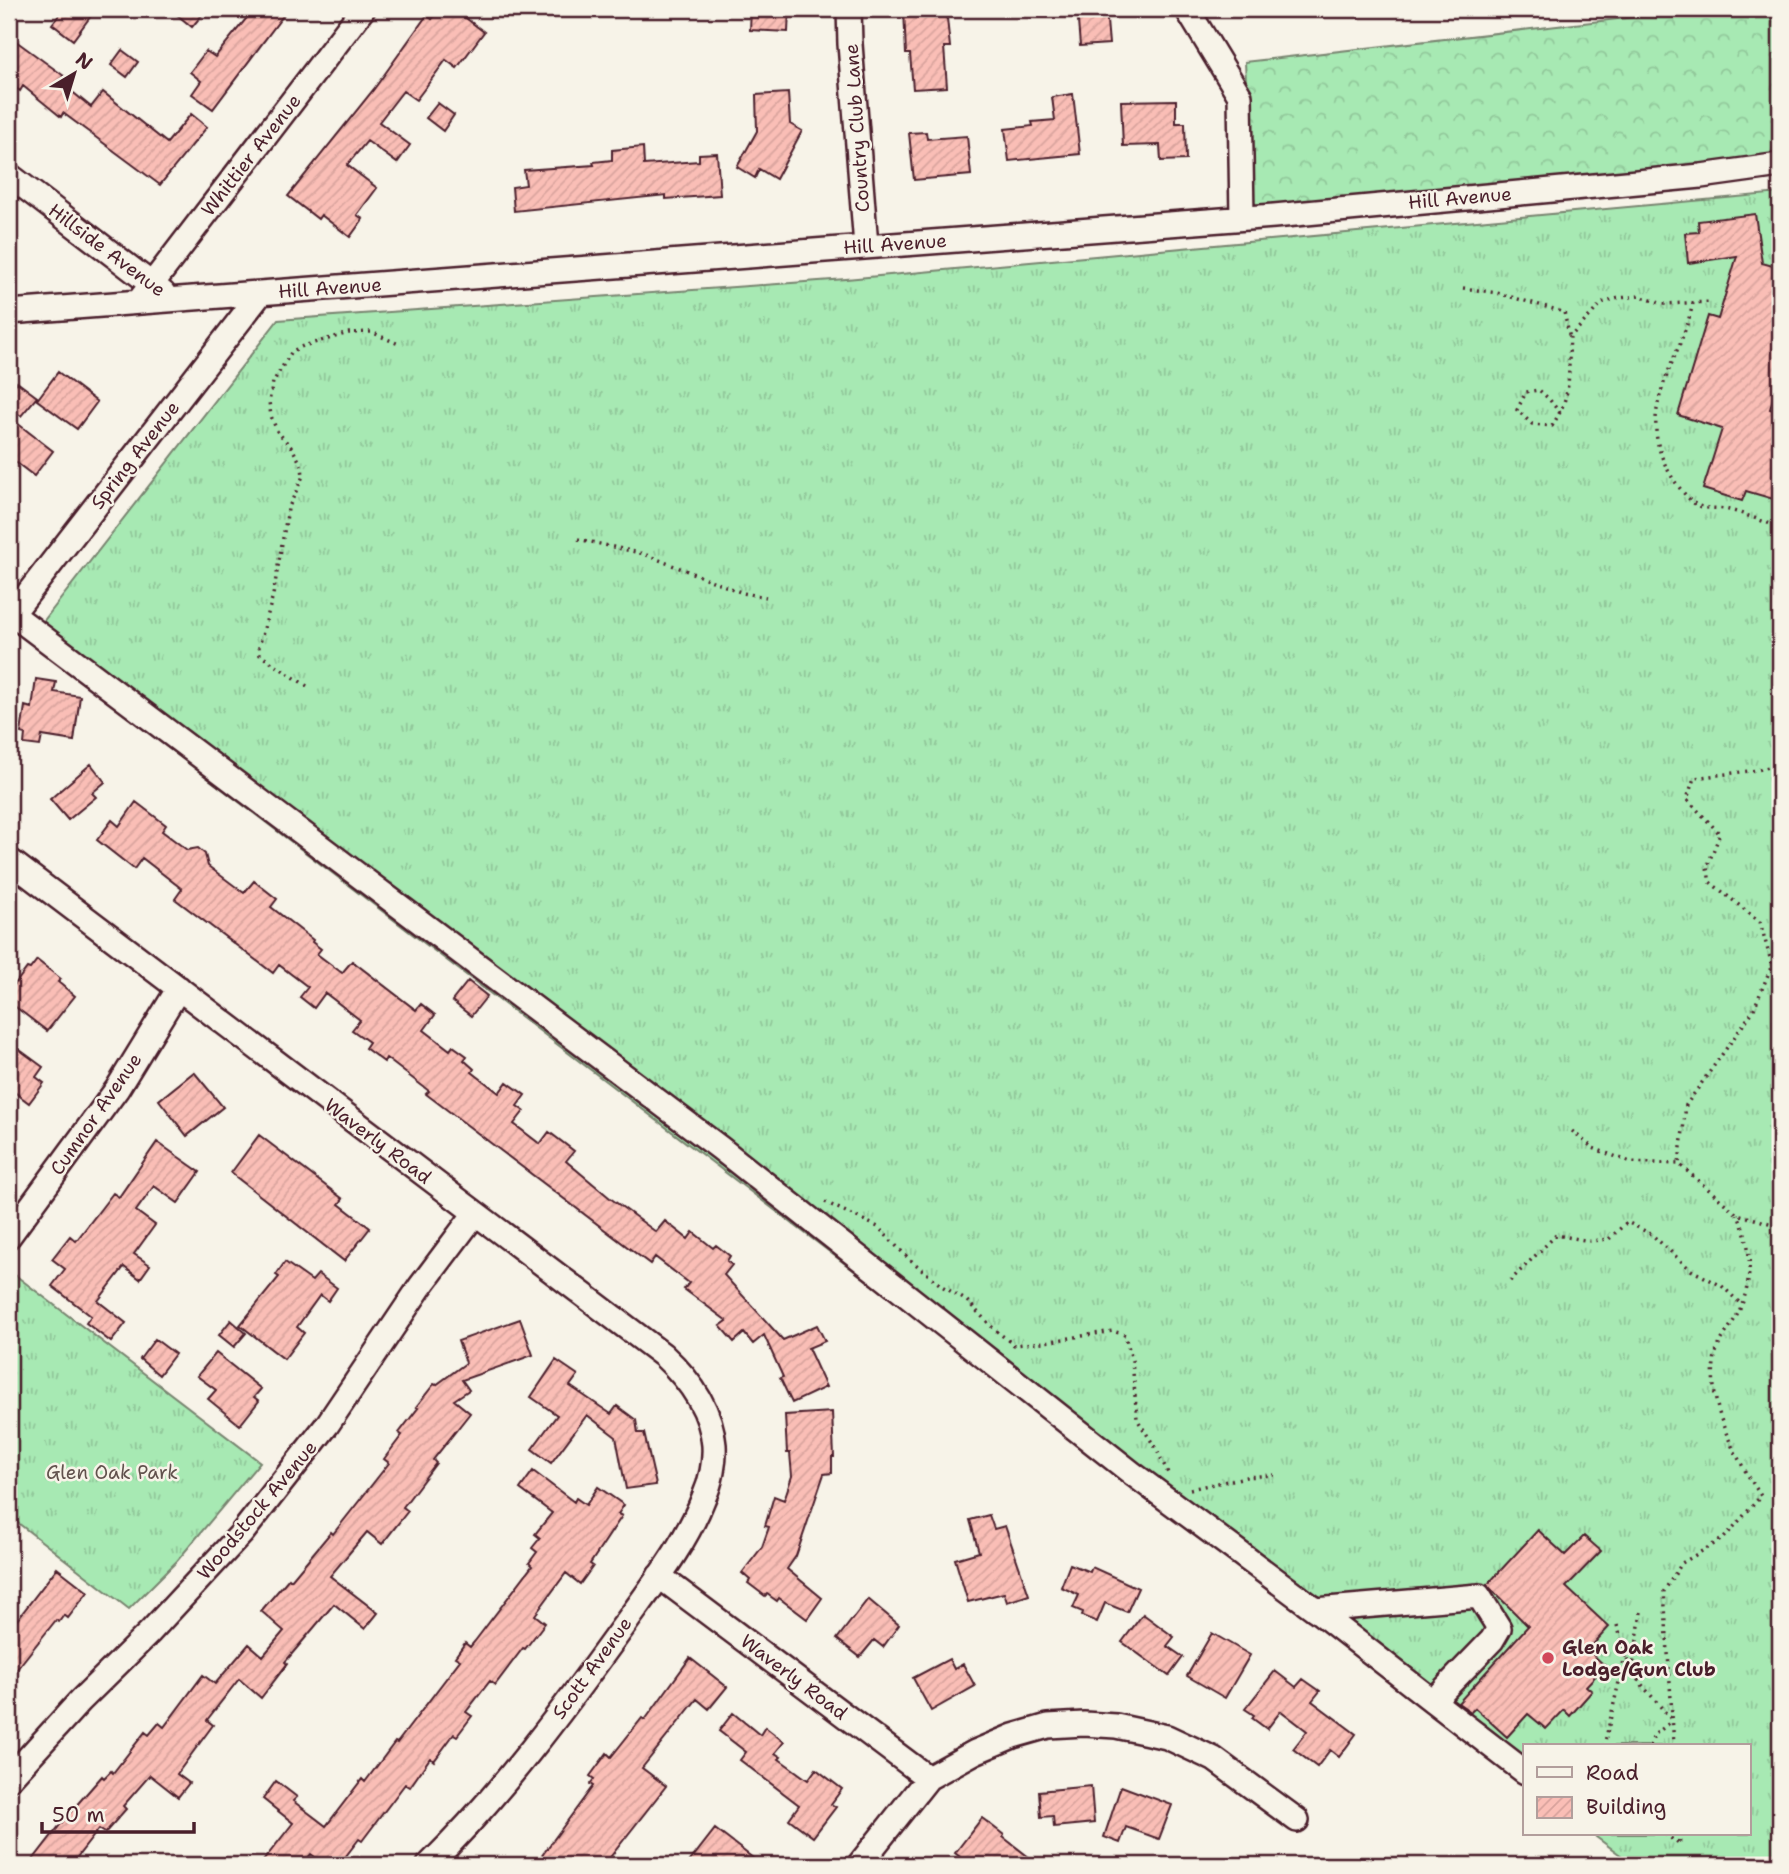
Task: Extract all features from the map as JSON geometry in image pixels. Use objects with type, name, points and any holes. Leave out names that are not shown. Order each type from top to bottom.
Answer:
[{"type":"street","name":"Whittier Avenue","points":[[145,293],[363,9]]},
{"type":"street","name":"Country Club Lane","points":[[849,9],[866,246]]},
{"type":"street","points":[[1187,9],[1240,96],[1242,218]]},
{"type":"street","name":"Hill Avenue","points":[[171,299],[1242,218],[1701,176],[1780,166]]},
{"type":"street","name":"Hillside Avenue","points":[[9,175],[145,293],[171,299]]},
{"type":"street","points":[[9,312],[145,293]]},
{"type":"street","name":"Spring Avenue","points":[[10,616],[261,293]]},
{"type":"street","points":[[10,616],[720,1148],[1133,1475],[1315,1609],[1523,1770]]},
{"type":"street","name":"Waverly Road","points":[[9,860],[677,1368],[691,1383],[701,1401],[714,1446]]},
{"type":"street","name":"Cumnor Avenue","points":[[9,1236],[117,1088],[179,988]]},
{"type":"street","name":"Woodstock Avenue","points":[[9,1779],[44,1738],[150,1632],[242,1533],[327,1425],[420,1287],[474,1214]]},
{"type":"street","name":"Scott Avenue","points":[[429,1865],[484,1808],[569,1701],[659,1576],[694,1520],[705,1495],[712,1471],[714,1446]]},
{"type":"street","name":"Waverly Road","points":[[659,1576],[928,1778]]},
{"type":"street","points":[[1315,1609],[1479,1595],[1499,1628],[1492,1640],[1433,1701]]},
{"type":"street","points":[[863,1864],[928,1778],[975,1752],[1013,1736],[1048,1727],[1084,1724],[1116,1726],[1157,1734],[1193,1748],[1230,1770],[1297,1820]]},
{"type":"path","points":[[1463,288],[1497,293],[1564,312],[1570,337],[1569,386],[1560,413],[1552,426],[1532,424],[1517,410],[1526,391],[1539,390],[1560,413]]},
{"type":"path","points":[[1570,337],[1602,303],[1619,298],[1639,296],[1663,304],[1711,302]]},
{"type":"path","points":[[1693,303],[1654,420],[1655,437],[1664,463],[1676,484],[1697,506],[1729,510],[1780,527]]},
{"type":"path","points":[[307,687],[269,663],[260,655],[259,647],[273,594],[288,509],[303,476],[302,466],[277,430],[271,416],[269,402],[273,382],[292,351],[303,346],[349,333],[371,332],[401,345]]},
{"type":"path","points":[[578,539],[644,554],[743,593],[766,597]]},
{"type":"path","points":[[1679,1164],[1686,1105],[1753,1011],[1772,965],[1760,922],[1710,881],[1707,867],[1720,834],[1687,799],[1694,778],[1757,770],[1780,764]]},
{"type":"path","points":[[1572,1130],[1593,1148],[1630,1162],[1679,1164],[1737,1214],[1746,1230],[1751,1256],[1742,1305],[1716,1354],[1715,1398],[1735,1456],[1761,1496],[1724,1538],[1682,1563],[1664,1591],[1674,1744]]},
{"type":"path","points":[[815,1198],[878,1227],[907,1257],[942,1286],[967,1301],[1014,1345],[1113,1331],[1125,1335],[1132,1360],[1137,1419],[1157,1450],[1171,1481]]},
{"type":"path","points":[[1737,1214],[1776,1225]]},
{"type":"path","points":[[1510,1281],[1556,1235],[1590,1241],[1609,1239],[1627,1222],[1651,1234],[1691,1270],[1722,1286],[1742,1305]]},
{"type":"path","points":[[1181,1485],[1191,1489],[1246,1477],[1274,1475]]},
{"type":"path","points":[[1632,1673],[1641,1612]]},
{"type":"path","points":[[1618,1626],[1632,1673],[1672,1721]]},
{"type":"path","points":[[1604,1744],[1626,1652]]},
{"type":"path","points":[[1651,1744],[1654,1735],[1672,1721]]},
{"type":"path","points":[[1668,1836],[1680,1845],[1679,1836]]},
{"type":"green space","points":[[1704,9],[1780,9],[1780,153],[1645,175],[1252,207],[1245,62]]},
{"type":"green space","points":[[1780,193],[1780,1865],[1634,1865],[1595,1836],[1750,1836],[1750,1744],[1523,1744],[1523,1780],[28,641],[278,320],[846,279]]},
{"type":"green space","name":"Glen Oak Park","points":[[15,1275],[260,1462],[177,1561],[129,1609],[9,1516],[9,1283]]},
{"type":"building","points":[[64,9],[96,9],[73,40],[52,24]]},
{"type":"building","points":[[170,9],[207,9],[192,27]]},
{"type":"building","points":[[254,9],[288,9],[213,109],[192,94],[201,81],[190,72],[206,51],[215,57]]},
{"type":"building","points":[[440,9],[454,9],[484,32],[457,68],[446,60],[416,100],[403,91],[379,122],[410,145],[397,163],[367,141],[347,165],[377,188],[357,215],[363,219],[350,237],[321,215],[318,219],[288,196],[374,89],[427,15],[432,19]]},
{"type":"building","points":[[751,9],[789,9],[788,32],[750,30]]},
{"type":"building","points":[[904,9],[946,9],[950,47],[944,47],[947,87],[913,89],[910,54],[906,54]]},
{"type":"building","points":[[1077,9],[1106,9],[1109,44],[1080,46]]},
{"type":"building","points":[[9,36],[64,76],[59,81],[91,107],[103,92],[167,143],[191,114],[207,127],[160,185],[63,113],[61,117],[23,86],[20,91],[9,83]]},
{"type":"building","points":[[122,50],[138,62],[127,77],[111,65]]},
{"type":"building","points":[[788,93],[790,124],[802,131],[776,179],[759,169],[755,178],[737,167],[757,131],[756,95]]},
{"type":"building","points":[[1073,94],[1080,154],[1009,161],[1005,129],[1033,126],[1032,122],[1055,120],[1052,97]]},
{"type":"building","points":[[1176,100],[1176,123],[1185,123],[1186,160],[1161,161],[1160,145],[1123,146],[1121,101]]},
{"type":"building","points":[[438,103],[454,115],[443,131],[426,118]]},
{"type":"building","points":[[926,132],[927,139],[967,136],[971,175],[914,180],[909,133]]},
{"type":"building","points":[[643,147],[644,165],[699,161],[699,154],[717,153],[720,195],[666,199],[666,195],[514,211],[512,187],[526,185],[524,170],[594,165],[593,162],[612,160],[612,150]]},
{"type":"building","points":[[1755,214],[1762,263],[1780,268],[1780,374],[1770,409],[1780,412],[1780,501],[1746,491],[1742,501],[1703,489],[1722,429],[1678,415],[1708,316],[1718,319],[1737,256],[1688,263],[1685,233],[1699,232],[1698,221]]},
{"type":"building","points":[[58,372],[97,402],[77,429],[37,400]]},
{"type":"building","points":[[17,382],[37,397],[21,416],[9,407],[9,393]]},
{"type":"building","points":[[17,423],[53,451],[34,476],[9,457],[9,433]]},
{"type":"building","points":[[36,679],[56,682],[54,692],[80,696],[74,741],[42,736],[40,746],[24,744],[25,734],[21,733],[25,706],[32,708]]},
{"type":"building","points":[[91,764],[105,782],[92,793],[96,797],[68,820],[50,799]]},
{"type":"building","points":[[136,802],[166,825],[162,831],[187,850],[198,848],[205,854],[208,866],[244,893],[254,881],[277,899],[271,907],[313,940],[321,949],[317,954],[342,973],[352,961],[416,1010],[421,1004],[435,1015],[424,1030],[450,1050],[453,1046],[467,1056],[464,1060],[474,1069],[472,1072],[499,1093],[507,1082],[525,1095],[517,1106],[524,1111],[514,1124],[540,1144],[549,1132],[574,1151],[566,1161],[610,1198],[656,1232],[665,1221],[688,1239],[693,1232],[713,1248],[716,1245],[730,1256],[727,1261],[732,1265],[724,1275],[783,1340],[817,1325],[825,1341],[808,1348],[826,1387],[792,1403],[764,1335],[753,1344],[744,1333],[734,1342],[720,1326],[727,1321],[684,1289],[689,1283],[655,1257],[650,1264],[426,1094],[429,1091],[386,1058],[384,1062],[365,1048],[369,1042],[352,1030],[360,1020],[325,993],[314,1008],[300,997],[308,987],[279,965],[273,973],[175,899],[182,889],[142,858],[134,869],[97,840],[112,820],[119,826]]},
{"type":"building","points":[[37,960],[61,979],[58,982],[75,996],[47,1031],[9,1002],[9,992],[27,968],[30,969]]},
{"type":"building","points":[[468,981],[487,996],[471,1016],[452,1001]]},
{"type":"building","points":[[9,1042],[43,1067],[36,1077],[44,1083],[29,1103],[9,1088]]},
{"type":"building","points":[[194,1072],[223,1107],[187,1136],[159,1100]]},
{"type":"building","points":[[259,1135],[343,1199],[339,1204],[370,1228],[344,1261],[231,1173]]},
{"type":"building","points":[[157,1142],[200,1172],[178,1203],[154,1186],[136,1211],[155,1225],[134,1254],[150,1265],[140,1279],[124,1267],[98,1301],[126,1323],[111,1342],[86,1323],[91,1316],[52,1286],[65,1269],[52,1259],[70,1236],[76,1241],[113,1193],[119,1197]]},
{"type":"building","points":[[285,1262],[312,1281],[318,1274],[337,1288],[328,1301],[320,1295],[297,1327],[304,1333],[284,1359],[240,1325],[279,1277],[276,1275]]},
{"type":"building","points":[[520,1319],[533,1355],[462,1380],[469,1390],[454,1400],[470,1413],[433,1460],[436,1463],[403,1507],[408,1511],[382,1544],[367,1532],[330,1576],[378,1613],[365,1629],[334,1604],[285,1662],[287,1664],[261,1698],[239,1679],[207,1720],[213,1725],[177,1774],[189,1783],[178,1797],[150,1775],[123,1806],[126,1809],[105,1833],[99,1829],[71,1865],[29,1865],[67,1816],[102,1776],[104,1778],[111,1771],[113,1773],[145,1732],[149,1735],[159,1723],[164,1727],[203,1675],[215,1684],[249,1644],[263,1656],[284,1631],[261,1611],[331,1532],[333,1534],[389,1463],[384,1459],[402,1435],[399,1433],[418,1408],[416,1407],[434,1384],[466,1363],[458,1341]]},
{"type":"building","points":[[231,1320],[246,1333],[234,1347],[219,1335]]},
{"type":"building","points":[[155,1339],[175,1354],[159,1375],[140,1359]]},
{"type":"building","points":[[216,1353],[261,1389],[254,1397],[259,1401],[240,1425],[208,1399],[216,1390],[197,1376]]},
{"type":"building","points":[[556,1360],[578,1375],[570,1386],[611,1414],[617,1406],[636,1420],[638,1433],[644,1433],[656,1485],[626,1489],[616,1437],[587,1415],[551,1463],[532,1449],[557,1415],[531,1397]]},
{"type":"building","points":[[832,1412],[832,1473],[824,1474],[796,1556],[787,1569],[822,1598],[807,1619],[779,1598],[777,1601],[767,1594],[765,1596],[748,1583],[750,1580],[742,1573],[762,1547],[769,1527],[765,1526],[774,1496],[784,1500],[792,1476],[790,1453],[787,1453],[785,1415]]},
{"type":"building","points":[[533,1471],[574,1502],[576,1498],[586,1505],[598,1487],[624,1505],[618,1514],[622,1516],[590,1564],[593,1566],[580,1584],[566,1573],[535,1615],[545,1623],[525,1649],[523,1648],[495,1685],[490,1681],[466,1712],[472,1716],[457,1736],[454,1734],[434,1761],[430,1758],[410,1787],[405,1784],[362,1841],[359,1839],[339,1865],[326,1865],[311,1854],[302,1865],[260,1865],[293,1823],[263,1799],[276,1781],[297,1797],[293,1801],[326,1826],[362,1779],[365,1782],[395,1742],[397,1743],[460,1660],[455,1657],[465,1643],[470,1647],[532,1566],[529,1563],[537,1552],[532,1548],[540,1538],[535,1534],[552,1513],[520,1489]]},
{"type":"building","points":[[989,1515],[994,1529],[1005,1526],[1029,1595],[1007,1602],[1004,1593],[968,1602],[955,1559],[979,1552],[970,1520]]},
{"type":"building","name":"Glen Oak Lodge/Gun Club","points":[[1538,1530],[1565,1555],[1584,1536],[1601,1551],[1566,1587],[1609,1627],[1588,1650],[1605,1666],[1586,1686],[1592,1691],[1570,1716],[1564,1710],[1546,1729],[1528,1714],[1507,1737],[1475,1708],[1471,1712],[1458,1703],[1528,1626],[1487,1585]]},
{"type":"building","points":[[1070,1564],[1090,1572],[1092,1567],[1138,1588],[1127,1612],[1105,1603],[1097,1622],[1082,1616],[1083,1612],[1073,1608],[1079,1595],[1061,1587]]},
{"type":"building","points":[[57,1568],[88,1592],[68,1618],[64,1615],[59,1622],[56,1620],[9,1679],[9,1615],[16,1621]]},
{"type":"building","points":[[868,1599],[899,1625],[883,1647],[874,1640],[860,1657],[837,1639]]},
{"type":"building","points":[[1143,1614],[1174,1637],[1167,1646],[1183,1657],[1169,1676],[1122,1642]]},
{"type":"building","points":[[1212,1633],[1250,1655],[1225,1698],[1187,1676]]},
{"type":"building","points":[[690,1658],[727,1687],[709,1709],[697,1699],[642,1768],[666,1786],[604,1865],[535,1865],[593,1786],[590,1784],[594,1779],[590,1776],[607,1753],[611,1757],[642,1718],[645,1720]]},
{"type":"building","points":[[949,1659],[954,1669],[963,1664],[975,1686],[931,1711],[913,1678]]},
{"type":"building","points":[[1275,1671],[1296,1687],[1303,1679],[1320,1691],[1312,1701],[1356,1734],[1339,1757],[1330,1750],[1317,1767],[1293,1749],[1307,1731],[1281,1711],[1267,1729],[1245,1709]]},
{"type":"building","points":[[733,1713],[760,1735],[765,1727],[784,1742],[775,1753],[781,1757],[779,1759],[808,1780],[816,1769],[842,1789],[831,1804],[836,1807],[813,1837],[789,1819],[799,1805],[740,1760],[746,1752],[719,1731]]},
{"type":"building","points":[[1091,1786],[1094,1823],[1054,1827],[1053,1816],[1041,1817],[1039,1791]]},
{"type":"building","points":[[1121,1786],[1172,1805],[1159,1839],[1126,1827],[1120,1843],[1104,1837]]},
{"type":"building","points":[[982,1818],[1039,1865],[970,1865],[955,1853]]},
{"type":"building","points":[[715,1829],[762,1865],[687,1865]]},
{"type":"place","name":"Glen Oak Lodge/Gun Club","points":[[1548,1658]]}]
